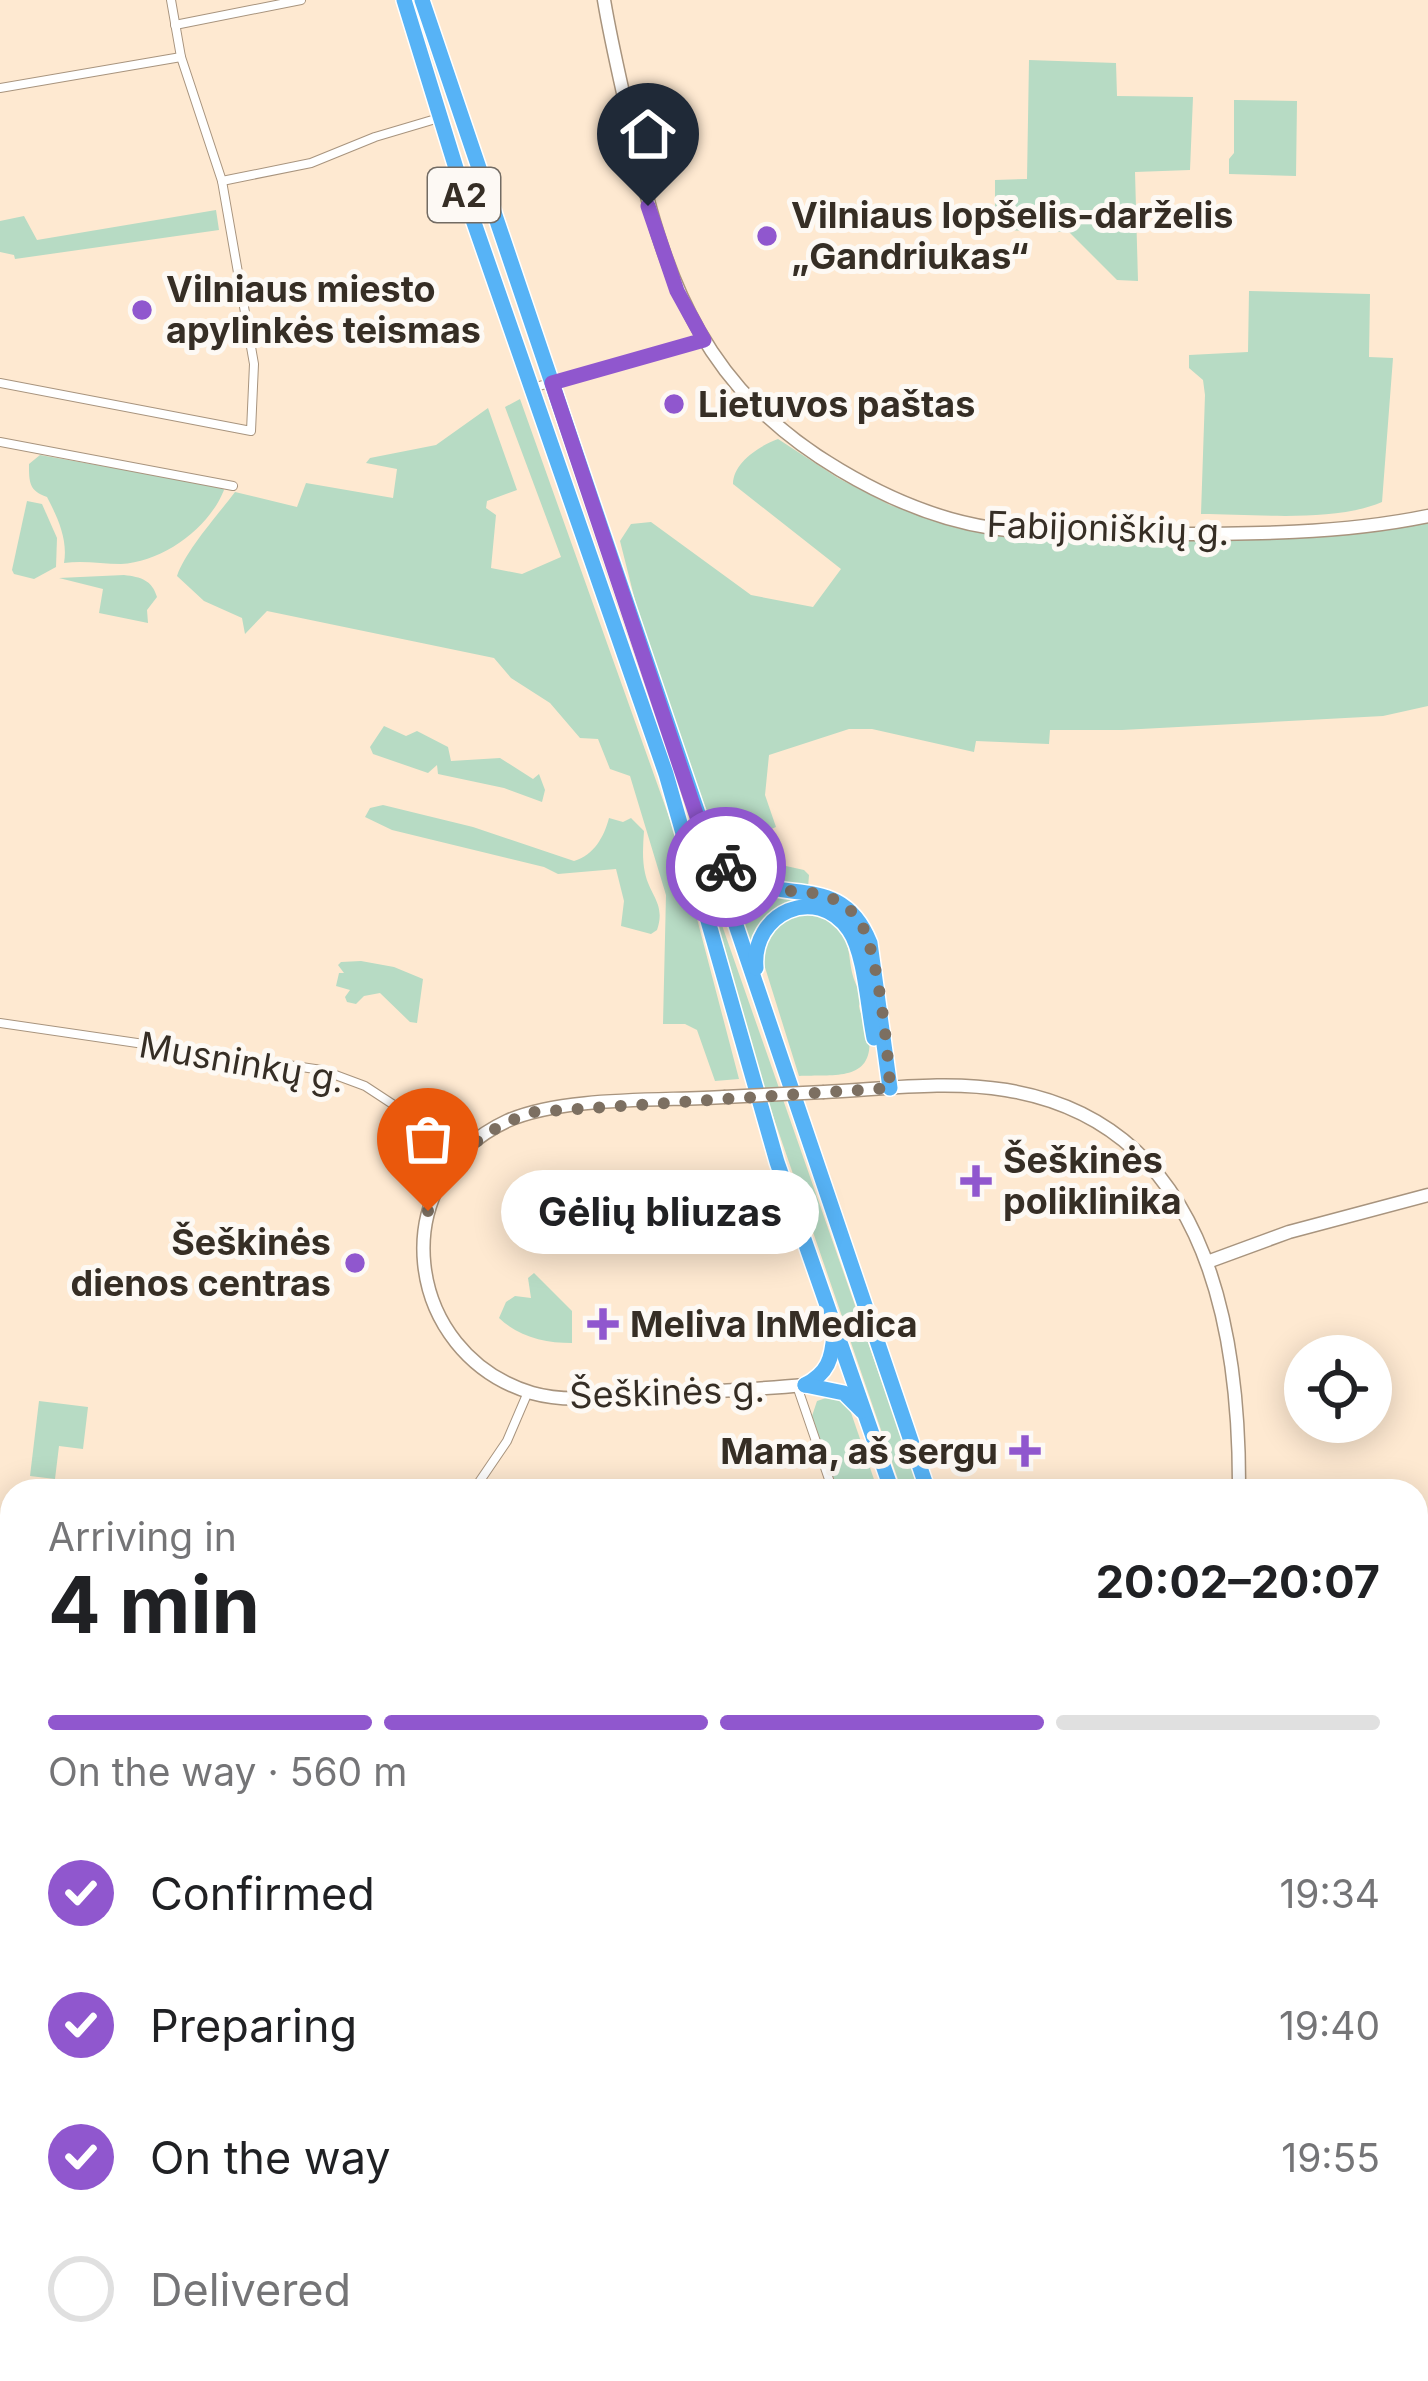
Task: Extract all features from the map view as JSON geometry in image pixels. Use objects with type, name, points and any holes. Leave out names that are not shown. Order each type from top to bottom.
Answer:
[{"type":"highway","name":"A2","points":[[404,0],[552,383],[924,1479]]},
{"type":"highway","name":"A2","points":[[422,0],[449,115],[530,388],[666,774],[777,1162],[888,1479]]},
{"type":"highway","points":[[702,832],[727,868],[747,884],[825,896],[844,905],[859,921],[870,943],[886,1088]]},
{"type":"highway","points":[[758,988],[756,946],[772,920],[790,910],[810,908],[838,918],[856,944],[886,1088]]},
{"type":"highway","points":[[801,1385],[820,1377],[830,1364],[834,1325]]},
{"type":"highway","points":[[801,1385],[844,1393],[865,1413]]},
{"type":"street","points":[[0,382],[251,431],[254,364],[222,181],[181,57],[171,0]]},
{"type":"street","points":[[175,25],[301,0]]},
{"type":"street","name":"Fabijoniškių g.","points":[[604,0],[657,239],[677,291],[704,340],[749,399],[815,454],[880,492],[970,524],[1060,534],[1337,529],[1428,516]]},
{"type":"street","points":[[0,88],[181,57]]},
{"type":"street","points":[[222,181],[311,163],[449,115]]},
{"type":"street","points":[[530,388],[704,340]]},
{"type":"street","points":[[0,442],[232,486]]},
{"type":"street","name":"Musninkų g.","points":[[0,1023],[346,1077],[417,1117],[464,1151]]},
{"type":"street","name":"Šeškinės g.","points":[[801,1385],[572,1399],[528,1392],[486,1370],[461,1349],[431,1300],[423,1261],[428,1211],[440,1183],[464,1151],[491,1130],[545,1108],[951,1085],[1006,1090],[1055,1102],[1098,1121],[1159,1174],[1192,1222],[1210,1261],[1229,1361],[1238,1479]]},
{"type":"street","points":[[1210,1261],[1288,1232],[1428,1196]]},
{"type":"street","points":[[801,1385],[829,1479]]},
{"type":"street","points":[[481,1479],[507,1441],[528,1392]]},
{"type":"green space","points":[[1029,60],[1116,63],[1117,96],[1193,97],[1190,170],[1135,172],[1138,281],[1117,280],[1069,232],[995,230],[995,180],[1027,179]]},
{"type":"green space","points":[[1234,100],[1297,101],[1296,176],[1229,174]]},
{"type":"green space","points":[[216,210],[219,230],[15,259],[0,252],[0,221],[24,216],[37,240]]},
{"type":"green space","points":[[1249,291],[1370,294],[1369,357],[1393,358],[1382,502],[1317,515],[1201,514],[1205,395],[1203,380],[1189,368],[1189,355],[1248,352]]},
{"type":"green space","points":[[520,399],[674,831],[739,1079],[715,1081],[697,1030],[685,1024],[663,1024],[666,895],[630,776],[610,769],[598,739],[580,738],[550,703],[511,678],[494,658],[267,611],[245,634],[242,618],[204,601],[177,576],[235,492],[297,507],[306,483],[393,498],[397,469],[366,463],[370,458],[436,445],[488,408],[517,490],[487,501],[486,508],[496,515],[491,568],[522,574],[561,557],[505,407]]},
{"type":"green space","points":[[778,439],[890,505],[957,528],[1021,539],[1323,536],[1428,523],[1428,706],[1383,716],[1050,730],[1049,744],[976,741],[974,752],[872,729],[849,729],[769,755],[765,795],[776,827],[764,832],[777,864],[809,875],[808,888],[767,885],[728,862],[689,767],[640,620],[620,541],[631,524],[651,522],[751,595],[813,607],[841,569],[733,484],[742,462]]},
{"type":"green space","points":[[40,455],[224,490],[196,530],[153,557],[121,564],[64,563],[58,521],[47,497],[33,489],[30,481],[29,464]]},
{"type":"green space","points":[[27,501],[42,504],[57,538],[56,567],[34,579],[12,570]]},
{"type":"green space","points":[[124,575],[145,580],[155,591],[157,597],[147,610],[148,623],[99,613],[103,589],[59,578]]},
{"type":"green space","points":[[384,726],[406,736],[417,731],[448,747],[451,761],[500,758],[533,779],[539,774],[545,790],[542,802],[504,788],[438,774],[437,765],[428,773],[373,754],[370,747]]},
{"type":"green space","points":[[383,805],[473,827],[574,861],[597,844],[609,818],[623,822],[631,818],[644,831],[645,873],[660,913],[657,930],[651,934],[621,926],[624,901],[616,869],[558,874],[392,830],[365,817],[370,808]]},
{"type":"green space","points":[[728,879],[759,891],[812,898],[833,905],[848,920],[868,963],[884,1060],[865,963],[845,919],[829,906],[807,900],[787,903],[772,913],[750,944]]},
{"type":"green space","points":[[710,891],[916,1479],[898,1479],[738,1014]]},
{"type":"green space","points":[[813,912],[840,930],[863,995],[859,1006],[869,1050],[866,1061],[849,1073],[799,1076],[763,961],[764,940],[787,918]]},
{"type":"green space","points":[[361,961],[423,979],[417,1023],[410,1022],[380,993],[364,996],[356,1004],[347,1002],[350,990],[336,986],[339,973],[344,973],[338,965]]},
{"type":"green space","points":[[534,1273],[572,1311],[572,1343],[533,1338],[499,1318],[506,1302],[515,1296],[531,1298],[528,1278]]},
{"type":"green space","points":[[835,1395],[848,1404],[874,1479],[834,1479],[812,1416],[817,1401]]},
{"type":"green space","points":[[39,1401],[88,1407],[83,1449],[59,1446],[55,1479],[30,1476]]},
{"type":"way so far","points":[[428,1211],[440,1183],[477,1139],[545,1108],[890,1088],[870,943],[859,921],[834,899],[760,888],[726,867]]},
{"type":"place","name":"Vilniaus lopšelis-darželis „Gandriukas“","points":[[767,236]]},
{"type":"place","name":"Vilniaus miesto apylinkės teismas","points":[[142,310]]},
{"type":"place","name":"Lietuvos paštas","points":[[674,404]]},
{"type":"place","name":"Šeškinės poliklinika","points":[[976,1181]]},
{"type":"place","name":"Gėlių bliuzas","points":[[428,1211]]},
{"type":"place","name":"Šeškinės dienos centras","points":[[355,1263]]},
{"type":"place","name":"Meliva InMedica","points":[[603,1324]]},
{"type":"place","name":"Mama, aš sergu","points":[[1025,1451]]},
{"type":"route","points":[[648,206],[677,291],[704,340],[552,383],[702,832],[726,867]]}]
